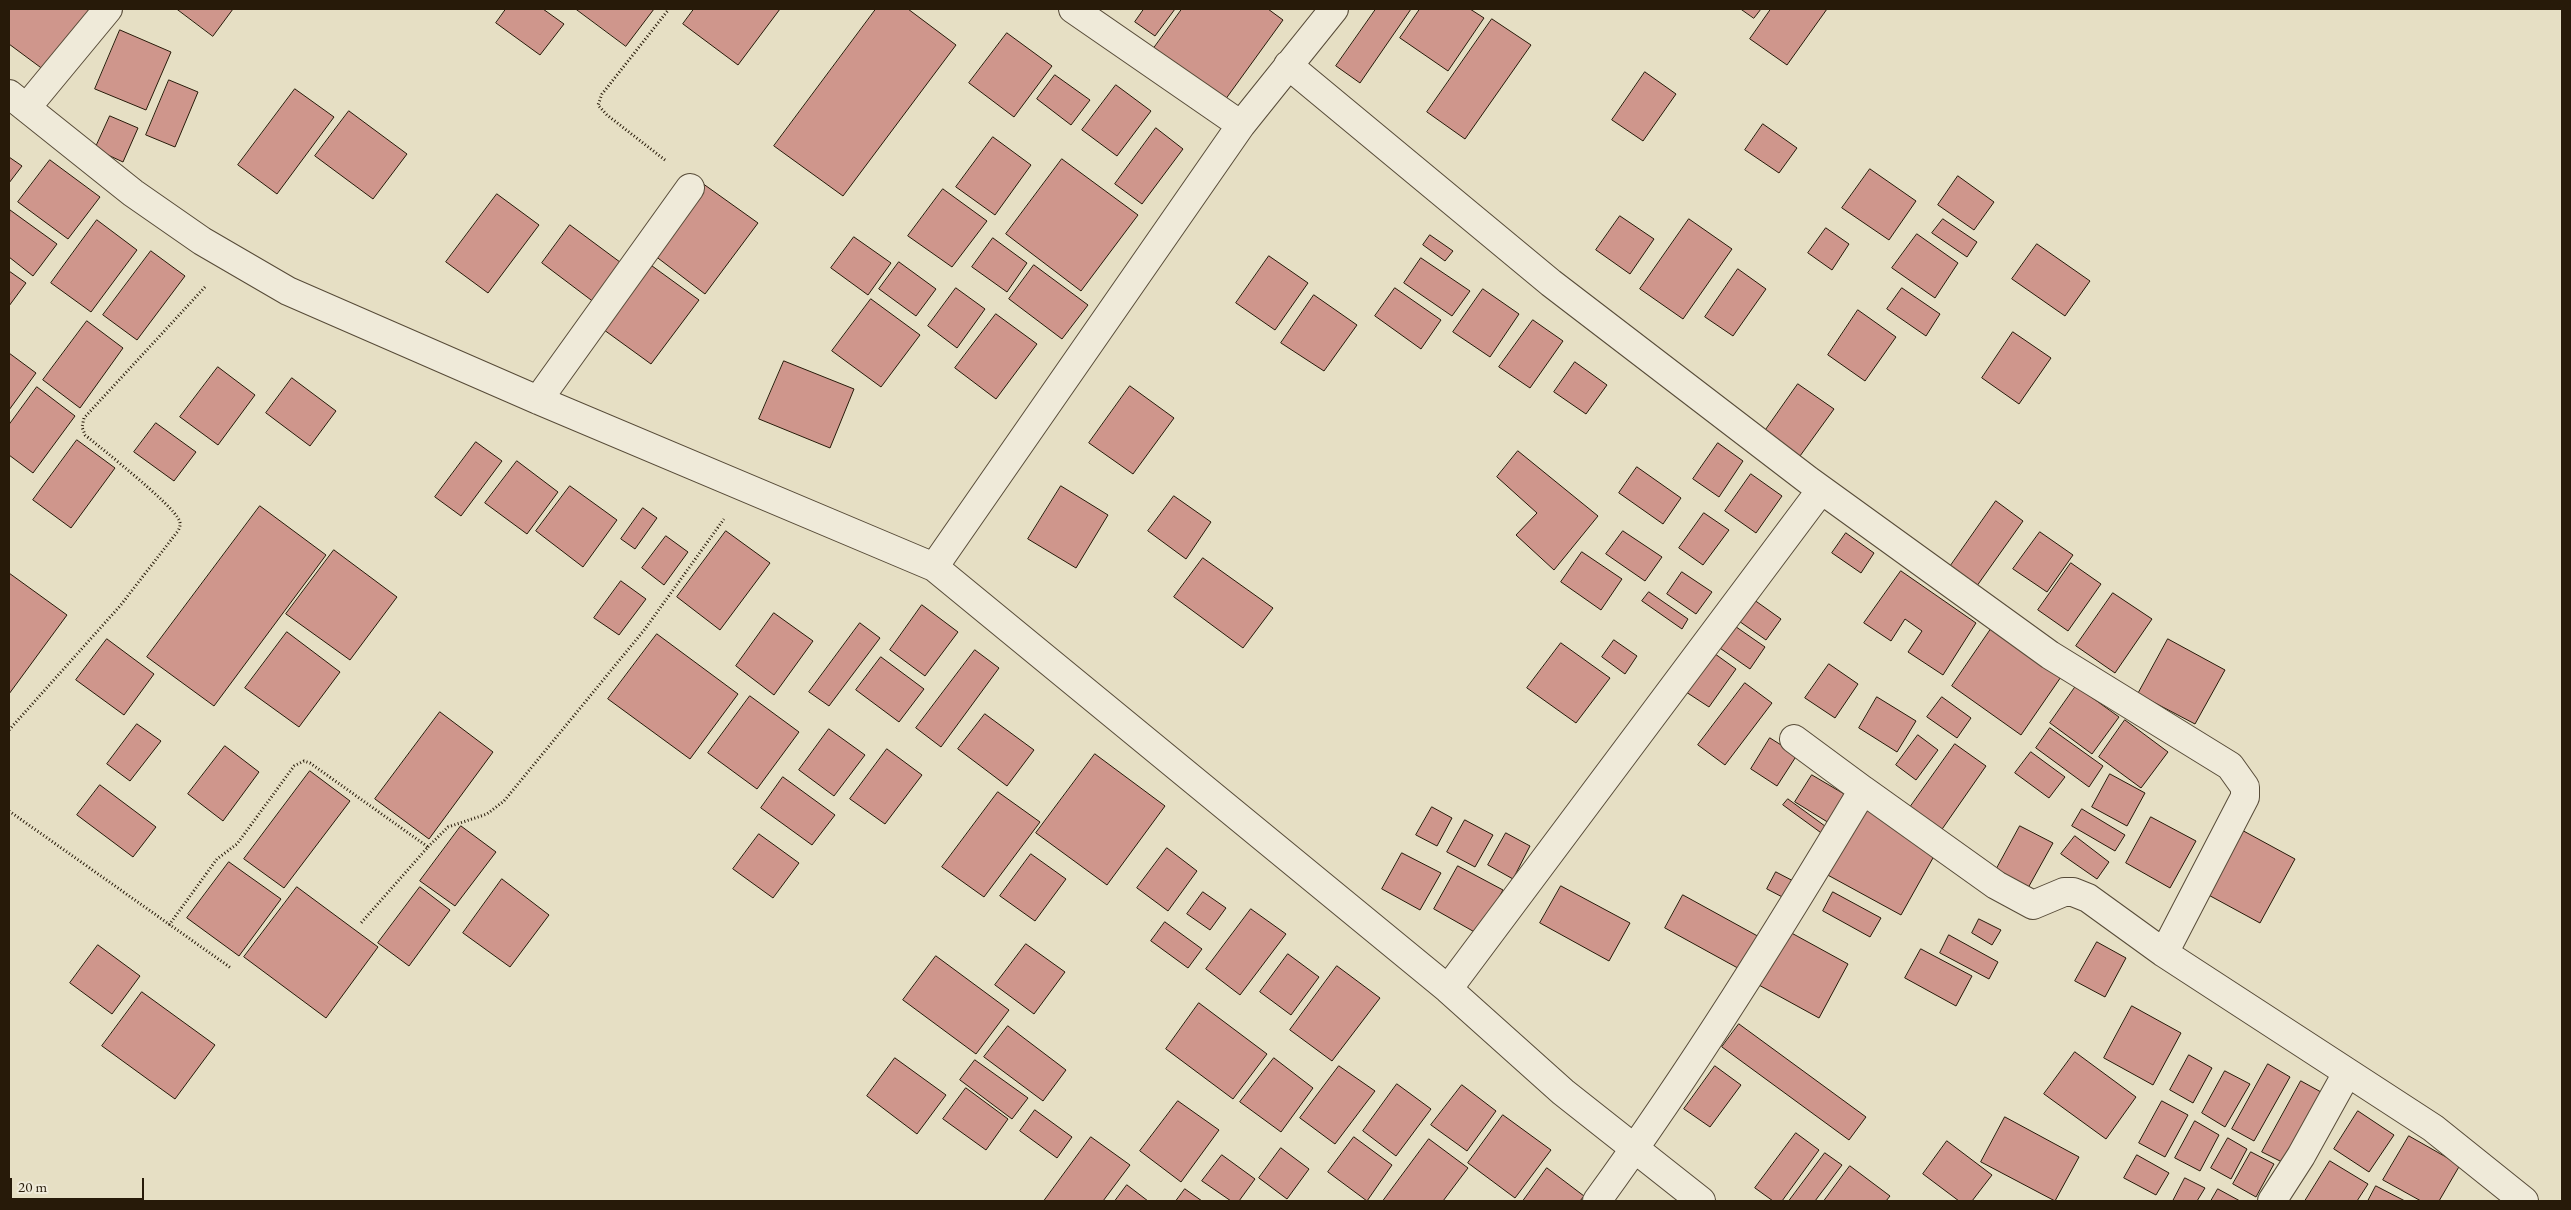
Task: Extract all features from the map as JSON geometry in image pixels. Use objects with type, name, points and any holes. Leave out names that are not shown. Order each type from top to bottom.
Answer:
[{"type":"street","points":[[108,9],[18,100],[133,193],[202,241],[288,291],[538,400],[934,566],[1448,989],[1563,1092],[1701,1201]]},
{"type":"street","points":[[1073,9],[1241,125]]},
{"type":"street","points":[[934,566],[1241,125],[1334,9]]},
{"type":"street","points":[[1288,65],[1551,282],[1821,490],[2050,655],[2230,766],[2245,787],[2245,797],[2164,953]]},
{"type":"street","points":[[538,400],[690,188]]},
{"type":"street","points":[[1448,989],[1821,490]]},
{"type":"street","points":[[1794,739],[1996,885],[2026,902],[2033,905],[2053,895],[2073,892],[2088,898],[2164,953],[2433,1128],[2524,1201]]},
{"type":"street","points":[[1597,1201],[1635,1149],[1764,953],[1863,790]]},
{"type":"street","points":[[2272,1201],[2301,1156],[2347,1073]]},
{"type":"path","points":[[669,9],[602,94],[598,105],[606,115],[684,175],[690,188]]},
{"type":"path","points":[[9,730],[120,606],[178,531],[180,526],[177,516],[85,434],[82,427],[84,418],[232,258]]},
{"type":"path","points":[[361,923],[448,827],[487,814],[504,801],[645,629],[746,487]]},
{"type":"path","points":[[169,924],[217,859],[237,844],[299,762],[310,763],[428,847]]},
{"type":"path","points":[[9,811],[231,968]]},
{"type":"building","points":[[9,9],[90,9],[44,70],[9,44]]},
{"type":"building","points":[[177,9],[233,9],[213,36]]},
{"type":"building","points":[[506,9],[543,9],[564,24],[540,55],[496,23]]},
{"type":"building","points":[[576,9],[654,9],[626,46]]},
{"type":"building","points":[[694,9],[780,9],[738,65],[683,24]]},
{"type":"building","points":[[876,9],[908,9],[956,45],[843,196],[774,146]]},
{"type":"building","points":[[1144,9],[1175,9],[1155,36],[1135,22]]},
{"type":"building","points":[[1182,9],[1268,9],[1283,20],[1225,100],[1154,48]]},
{"type":"building","points":[[1376,9],[1411,9],[1360,83],[1336,66]]},
{"type":"building","points":[[1420,9],[1470,9],[1484,18],[1448,71],[1400,38]]},
{"type":"building","points":[[1741,9],[1761,9],[1754,18]]},
{"type":"building","points":[[1771,9],[1827,9],[1787,65],[1750,39]]},
{"type":"building","points":[[1492,19],[1531,45],[1465,139],[1427,112]]},
{"type":"building","points":[[120,30],[171,52],[146,110],[95,89]]},
{"type":"building","points":[[1007,33],[1052,66],[1014,117],[969,83]]},
{"type":"building","points":[[1645,72],[1676,94],[1643,141],[1612,120]]},
{"type":"building","points":[[1055,75],[1090,100],[1071,125],[1037,99]]},
{"type":"building","points":[[169,80],[198,92],[175,147],[146,135]]},
{"type":"building","points":[[1116,85],[1151,111],[1117,156],[1082,130]]},
{"type":"building","points":[[295,89],[334,117],[277,194],[238,165]]},
{"type":"building","points":[[349,111],[407,154],[373,199],[315,156]]},
{"type":"building","points":[[110,116],[138,128],[123,162],[95,149]]},
{"type":"building","points":[[1763,124],[1797,148],[1779,173],[1745,150]]},
{"type":"building","points":[[1156,128],[1183,149],[1142,204],[1115,184]]},
{"type":"building","points":[[993,137],[1031,165],[995,215],[956,187]]},
{"type":"building","points":[[9,157],[22,166],[9,183]]},
{"type":"building","points":[[1062,159],[1138,215],[1081,291],[1006,234]]},
{"type":"building","points":[[50,160],[100,197],[68,239],[18,202]]},
{"type":"building","points":[[1870,169],[1916,201],[1889,240],[1842,208]]},
{"type":"building","points":[[1958,176],[1994,202],[1974,230],[1938,205]]},
{"type":"building","points":[[702,183],[758,223],[705,294],[650,252]]},
{"type":"building","points":[[943,189],[987,221],[952,267],[908,236]]},
{"type":"building","points":[[497,194],[539,225],[488,293],[446,262]]},
{"type":"building","points":[[10,210],[57,244],[33,276],[9,257]]},
{"type":"building","points":[[1620,216],[1654,239],[1630,274],[1596,250]]},
{"type":"building","points":[[1689,219],[1732,249],[1683,319],[1640,289]]},
{"type":"building","points":[[1943,219],[1977,242],[1967,257],[1932,233]]},
{"type":"building","points":[[97,220],[137,250],[91,312],[51,283]]},
{"type":"building","points":[[570,225],[628,268],[599,306],[542,263]]},
{"type":"building","points":[[1826,228],[1849,244],[1832,270],[1808,253]]},
{"type":"building","points":[[1917,234],[1958,263],[1935,298],[1892,268]]},
{"type":"building","points":[[1430,235],[1453,251],[1445,261],[1423,245]]},
{"type":"building","points":[[854,237],[891,263],[868,295],[831,268]]},
{"type":"building","points":[[993,238],[1027,263],[1007,292],[972,267]]},
{"type":"building","points":[[2037,244],[2090,281],[2065,316],[2012,279]]},
{"type":"building","points":[[151,251],[185,276],[137,340],[103,315]]},
{"type":"building","points":[[1269,256],[1308,283],[1275,330],[1236,303]]},
{"type":"building","points":[[1421,258],[1470,291],[1452,316],[1404,283]]},
{"type":"building","points":[[899,262],[936,289],[916,316],[879,289]]},
{"type":"building","points":[[648,263],[699,300],[651,364],[600,327]]},
{"type":"building","points":[[1034,265],[1088,305],[1062,339],[1009,299]]},
{"type":"building","points":[[1738,269],[1766,289],[1733,336],[1705,317]]},
{"type":"building","points":[[9,271],[26,283],[9,306]]},
{"type":"building","points":[[956,288],[985,309],[957,348],[928,326]]},
{"type":"building","points":[[1395,288],[1441,320],[1421,349],[1375,316]]},
{"type":"building","points":[[1902,288],[1940,314],[1926,336],[1887,309]]},
{"type":"building","points":[[1483,289],[1519,314],[1490,357],[1453,332]]},
{"type":"building","points":[[1314,295],[1357,325],[1324,371],[1281,343]]},
{"type":"building","points":[[871,299],[920,335],[881,387],[832,351]]},
{"type":"building","points":[[1858,310],[1896,337],[1865,381],[1828,355]]},
{"type":"building","points":[[996,314],[1037,344],[996,399],[955,368]]},
{"type":"building","points":[[1533,320],[1563,341],[1530,388],[1499,367]]},
{"type":"building","points":[[87,321],[123,348],[80,408],[43,380]]},
{"type":"building","points":[[2013,332],[2051,358],[2019,404],[1982,378]]},
{"type":"building","points":[[9,353],[36,373],[9,410]]},
{"type":"building","points":[[784,361],[854,389],[830,448],[759,419]]},
{"type":"building","points":[[1575,362],[1607,385],[1586,414],[1554,392]]},
{"type":"building","points":[[218,367],[255,395],[218,445],[180,417]]},
{"type":"building","points":[[292,378],[336,411],[310,446],[266,413]]},
{"type":"building","points":[[1798,384],[1834,409],[1800,456],[1765,431]]},
{"type":"building","points":[[1130,386],[1174,418],[1133,474],[1089,443]]},
{"type":"building","points":[[37,387],[75,416],[33,473],[9,455],[9,425]]},
{"type":"building","points":[[156,423],[196,452],[174,481],[134,452]]},
{"type":"building","points":[[77,440],[115,468],[71,528],[33,500]]},
{"type":"building","points":[[476,442],[502,461],[461,516],[435,497]]},
{"type":"building","points":[[1718,443],[1743,461],[1719,497],[1693,479]]},
{"type":"building","points":[[1518,451],[1598,516],[1554,570],[1516,535],[1537,513],[1497,477]]},
{"type":"building","points":[[517,461],[558,492],[527,534],[485,503]]},
{"type":"building","points":[[1637,467],[1681,498],[1663,524],[1619,493]]},
{"type":"building","points":[[1751,474],[1782,496],[1756,533],[1725,511]]},
{"type":"building","points":[[570,486],[617,520],[583,567],[536,531]]},
{"type":"building","points":[[1061,486],[1108,515],[1076,568],[1028,539]]},
{"type":"building","points":[[1174,496],[1211,522],[1186,559],[1148,531]]},
{"type":"building","points":[[1996,501],[2023,521],[1974,590],[1947,571]]},
{"type":"building","points":[[260,506],[326,555],[214,706],[147,657]]},
{"type":"building","points":[[643,508],[657,518],[635,549],[621,539]]},
{"type":"building","points":[[1704,513],[1729,530],[1703,565],[1679,548]]},
{"type":"building","points":[[726,531],[770,563],[720,630],[677,597]]},
{"type":"building","points":[[1623,531],[1662,557],[1645,581],[1606,554]]},
{"type":"building","points":[[2040,532],[2073,555],[2047,592],[2013,569]]},
{"type":"building","points":[[1846,533],[1874,553],[1861,573],[1832,553]]},
{"type":"building","points":[[666,536],[688,552],[664,585],[642,568]]},
{"type":"building","points":[[334,550],[397,597],[350,660],[286,614]]},
{"type":"building","points":[[1582,552],[1622,579],[1601,610],[1561,582]]},
{"type":"building","points":[[1203,558],[1273,608],[1243,648],[1174,597]]},
{"type":"building","points":[[2071,563],[2101,584],[2068,631],[2038,610]]},
{"type":"building","points":[[1901,571],[1976,623],[1943,675],[1908,652],[1922,631],[1905,619],[1891,641],[1864,623]]},
{"type":"building","points":[[1682,572],[1712,592],[1696,614],[1667,594]]},
{"type":"building","points":[[9,573],[67,615],[9,694]]},
{"type":"building","points":[[621,581],[646,599],[619,635],[594,618]]},
{"type":"building","points":[[1649,592],[1688,619],[1682,629],[1642,601]]},
{"type":"building","points":[[2113,593],[2152,619],[2115,673],[2076,646]]},
{"type":"building","points":[[1750,597],[1781,619],[1766,640],[1736,619]]},
{"type":"building","points":[[922,605],[958,632],[925,676],[890,650]]},
{"type":"building","points":[[774,613],[813,641],[774,695],[736,666]]},
{"type":"building","points":[[1729,622],[1765,647],[1750,669],[1714,644]]},
{"type":"building","points":[[860,623],[880,638],[829,706],[809,692]]},
{"type":"building","points":[[1993,626],[2063,674],[2021,735],[1952,686]]},
{"type":"building","points":[[287,632],[340,672],[299,727],[245,688]]},
{"type":"building","points":[[657,634],[738,694],[690,759],[608,699]]},
{"type":"building","points":[[107,639],[154,674],[124,715],[76,680]]},
{"type":"building","points":[[2168,639],[2225,670],[2195,724],[2138,694]]},
{"type":"building","points":[[1614,640],[1637,656],[1625,674],[1602,657]]},
{"type":"building","points":[[1561,643],[1610,678],[1576,723],[1527,688]]},
{"type":"building","points":[[975,650],[999,668],[941,747],[916,728]]},
{"type":"building","points":[[1711,651],[1736,669],[1709,707],[1683,690]]},
{"type":"building","points":[[881,657],[924,689],[899,722],[856,690]]},
{"type":"building","points":[[1829,664],[1858,684],[1835,718],[1805,698]]},
{"type":"building","points":[[1745,683],[1772,703],[1725,765],[1698,745]]},
{"type":"building","points":[[2076,686],[2119,717],[2092,754],[2050,723]]},
{"type":"building","points":[[750,696],[799,732],[757,789],[708,753]]},
{"type":"building","points":[[1877,697],[1916,721],[1897,752],[1859,728]]},
{"type":"building","points":[[1942,697],[1971,718],[1957,738],[1927,717]]},
{"type":"building","points":[[440,712],[493,752],[429,839],[375,799]]},
{"type":"building","points":[[985,714],[1034,750],[1007,786],[958,749]]},
{"type":"building","points":[[2125,720],[2168,752],[2141,788],[2099,757]]},
{"type":"building","points":[[137,724],[161,741],[130,781],[107,764]]},
{"type":"building","points":[[2050,728],[2103,766],[2089,787],[2036,748]]},
{"type":"building","points":[[829,729],[865,755],[834,796],[799,770]]},
{"type":"building","points":[[1918,735],[1938,750],[1916,780],[1896,765]]},
{"type":"building","points":[[1770,738],[1797,755],[1777,786],[1751,769]]},
{"type":"building","points":[[1955,744],[1986,766],[1938,835],[1906,813]]},
{"type":"building","points":[[225,746],[259,772],[223,821],[188,794]]},
{"type":"building","points":[[887,749],[922,775],[885,824],[850,799]]},
{"type":"building","points":[[2031,752],[2065,777],[2049,798],[2015,773]]},
{"type":"building","points":[[1095,754],[1165,806],[1107,885],[1036,833]]},
{"type":"building","points":[[310,771],[350,801],[284,888],[244,859]]},
{"type":"building","points":[[2110,774],[2145,793],[2127,826],[2092,807]]},
{"type":"building","points":[[1812,775],[1851,798],[1834,826],[1795,802]]},
{"type":"building","points":[[783,777],[835,815],[812,845],[761,808]]},
{"type":"building","points":[[100,785],[156,827],[133,857],[77,815]]},
{"type":"building","points":[[998,792],[1040,822],[984,897],[942,867]]},
{"type":"building","points":[[1788,799],[1829,829],[1824,835],[1783,805]]},
{"type":"building","points":[[1860,806],[1938,849],[1901,915],[1824,873]]},
{"type":"building","points":[[1432,807],[1452,818],[1437,846],[1416,835]]},
{"type":"building","points":[[2082,809],[2125,835],[2115,851],[2072,826]]},
{"type":"building","points":[[2151,817],[2196,841],[2170,888],[2126,863]]},
{"type":"building","points":[[1465,820],[1493,835],[1475,867],[1447,852]]},
{"type":"building","points":[[461,826],[496,852],[455,906],[420,881]]},
{"type":"building","points":[[2020,826],[2053,843],[2028,888],[1996,870]]},
{"type":"building","points":[[2238,828],[2295,859],[2260,923],[2203,892]]},
{"type":"building","points":[[1506,833],[1530,846],[1513,879],[1488,865]]},
{"type":"building","points":[[759,834],[799,863],[773,898],[733,869]]},
{"type":"building","points":[[2075,836],[2109,862],[2097,879],[2061,854]]},
{"type":"building","points":[[1167,848],[1197,871],[1168,911],[1137,888]]},
{"type":"building","points":[[1402,853],[1441,873],[1420,910],[1382,889]]},
{"type":"building","points":[[1031,854],[1066,879],[1035,921],[1000,896]]},
{"type":"building","points":[[229,862],[281,899],[239,956],[187,918]]},
{"type":"building","points":[[1458,866],[1503,890],[1478,934],[1434,909]]},
{"type":"building","points":[[1776,872],[1799,884],[1790,901],[1767,889]]},
{"type":"building","points":[[502,879],[549,915],[510,967],[463,933]]},
{"type":"building","points":[[1561,886],[1630,923],[1609,961],[1540,923]]},
{"type":"building","points":[[297,887],[378,947],[326,1018],[244,957]]},
{"type":"building","points":[[420,887],[450,910],[409,966],[378,943]]},
{"type":"building","points":[[1203,892],[1226,908],[1210,930],[1187,914]]},
{"type":"building","points":[[1833,892],[1881,918],[1870,937],[1823,911]]},
{"type":"building","points":[[1683,895],[1763,939],[1745,972],[1665,928]]},
{"type":"building","points":[[1251,909],[1286,934],[1240,995],[1206,969]]},
{"type":"building","points":[[1979,919],[2001,930],[1992,945],[1972,933]]},
{"type":"building","points":[[1165,922],[1202,949],[1188,968],[1151,941]]},
{"type":"building","points":[[1786,930],[1848,964],[1819,1018],[1757,984]]},
{"type":"building","points":[[1949,935],[1998,962],[1989,979],[1940,953]]},
{"type":"building","points":[[2097,942],[2126,958],[2105,997],[2075,981]]},
{"type":"building","points":[[1026,944],[1065,972],[1034,1014],[995,985]]},
{"type":"building","points":[[98,945],[140,976],[112,1014],[70,983]]},
{"type":"building","points":[[1921,949],[1972,976],[1956,1006],[1905,978]]},
{"type":"building","points":[[1288,954],[1319,977],[1291,1015],[1260,992]]},
{"type":"building","points":[[936,956],[1009,1010],[976,1054],[903,1000]]},
{"type":"building","points":[[1337,966],[1380,998],[1332,1061],[1290,1030]]},
{"type":"building","points":[[142,992],[215,1045],[175,1099],[102,1046]]},
{"type":"building","points":[[1199,1003],[1267,1054],[1233,1099],[1166,1049]]},
{"type":"building","points":[[2132,1006],[2181,1033],[2153,1085],[2104,1058]]},
{"type":"building","points":[[1739,1024],[1866,1117],[1849,1140],[1722,1047]]},
{"type":"building","points":[[1008,1026],[1066,1070],[1043,1101],[984,1057]]},
{"type":"building","points":[[2075,1052],[2136,1097],[2106,1139],[2044,1094]]},
{"type":"building","points":[[2189,1055],[2212,1068],[2193,1103],[2170,1090]]},
{"type":"building","points":[[895,1058],[946,1095],[917,1134],[867,1096]]},
{"type":"building","points":[[1274,1058],[1313,1088],[1281,1132],[1240,1102]]},
{"type":"building","points":[[975,1060],[1028,1098],[1012,1119],[960,1080]]},
{"type":"building","points":[[2268,1064],[2290,1077],[2254,1141],[2232,1129]]},
{"type":"building","points":[[1339,1066],[1375,1091],[1335,1144],[1300,1118]]},
{"type":"building","points":[[1715,1066],[1741,1085],[1710,1127],[1684,1109]]},
{"type":"building","points":[[2225,1071],[2250,1084],[2225,1127],[2202,1113]]},
{"type":"building","points":[[2301,1081],[2321,1092],[2282,1162],[2262,1152]]},
{"type":"building","points":[[1397,1084],[1431,1109],[1396,1156],[1363,1131]]},
{"type":"building","points":[[1462,1085],[1496,1111],[1467,1151],[1431,1125]]},
{"type":"building","points":[[966,1088],[1008,1119],[986,1150],[943,1119]]},
{"type":"building","points":[[1178,1101],[1219,1130],[1181,1182],[1140,1151]]},
{"type":"building","points":[[2162,1101],[2188,1115],[2165,1157],[2139,1143]]},
{"type":"building","points":[[1035,1110],[1072,1137],[1057,1158],[1020,1131]]},
{"type":"building","points":[[2358,1111],[2394,1135],[2369,1172],[2334,1149]]},
{"type":"building","points":[[1503,1115],[1551,1150],[1515,1198],[1468,1163]]},
{"type":"building","points":[[2005,1117],[2079,1157],[2055,1201],[1981,1162]]},
{"type":"building","points":[[2195,1121],[2219,1135],[2200,1171],[2175,1158]]},
{"type":"building","points":[[1796,1133],[1819,1150],[1782,1201],[1773,1201],[1755,1188]]},
{"type":"building","points":[[2409,1136],[2460,1165],[2439,1201],[2421,1201],[2383,1180]]},
{"type":"building","points":[[1091,1137],[1130,1165],[1103,1201],[1044,1201]]},
{"type":"building","points":[[1354,1137],[1392,1165],[1367,1201],[1328,1172]]},
{"type":"building","points":[[2228,1138],[2247,1149],[2231,1179],[2211,1168]]},
{"type":"building","points":[[1429,1139],[1468,1168],[1443,1201],[1383,1201]]},
{"type":"building","points":[[1947,1141],[1992,1175],[1972,1201],[1959,1201],[1923,1174]]},
{"type":"building","points":[[1281,1148],[1309,1169],[1287,1199],[1259,1178]]},
{"type":"building","points":[[2251,1152],[2274,1164],[2256,1197],[2233,1184]]},
{"type":"building","points":[[1825,1153],[1842,1165],[1815,1201],[1789,1201]]},
{"type":"building","points":[[1222,1155],[1255,1179],[1239,1201],[1231,1201],[1202,1181]]},
{"type":"building","points":[[2137,1155],[2169,1173],[2156,1195],[2124,1178]]},
{"type":"building","points":[[2330,1161],[2368,1184],[2357,1201],[2305,1201]]},
{"type":"building","points":[[1850,1166],[1890,1196],[1886,1201],[1824,1201]]},
{"type":"building","points":[[1547,1168],[1584,1196],[1580,1201],[1523,1201]]},
{"type":"building","points":[[2185,1178],[2205,1188],[2197,1201],[2173,1201]]},
{"type":"building","points":[[1127,1185],[1148,1201],[1115,1201]]},
{"type":"building","points":[[2376,1186],[2405,1201],[2368,1201]]},
{"type":"building","points":[[1185,1189],[1202,1201],[1176,1201]]},
{"type":"building","points":[[2218,1189],[2240,1201],[2211,1201]]}]
